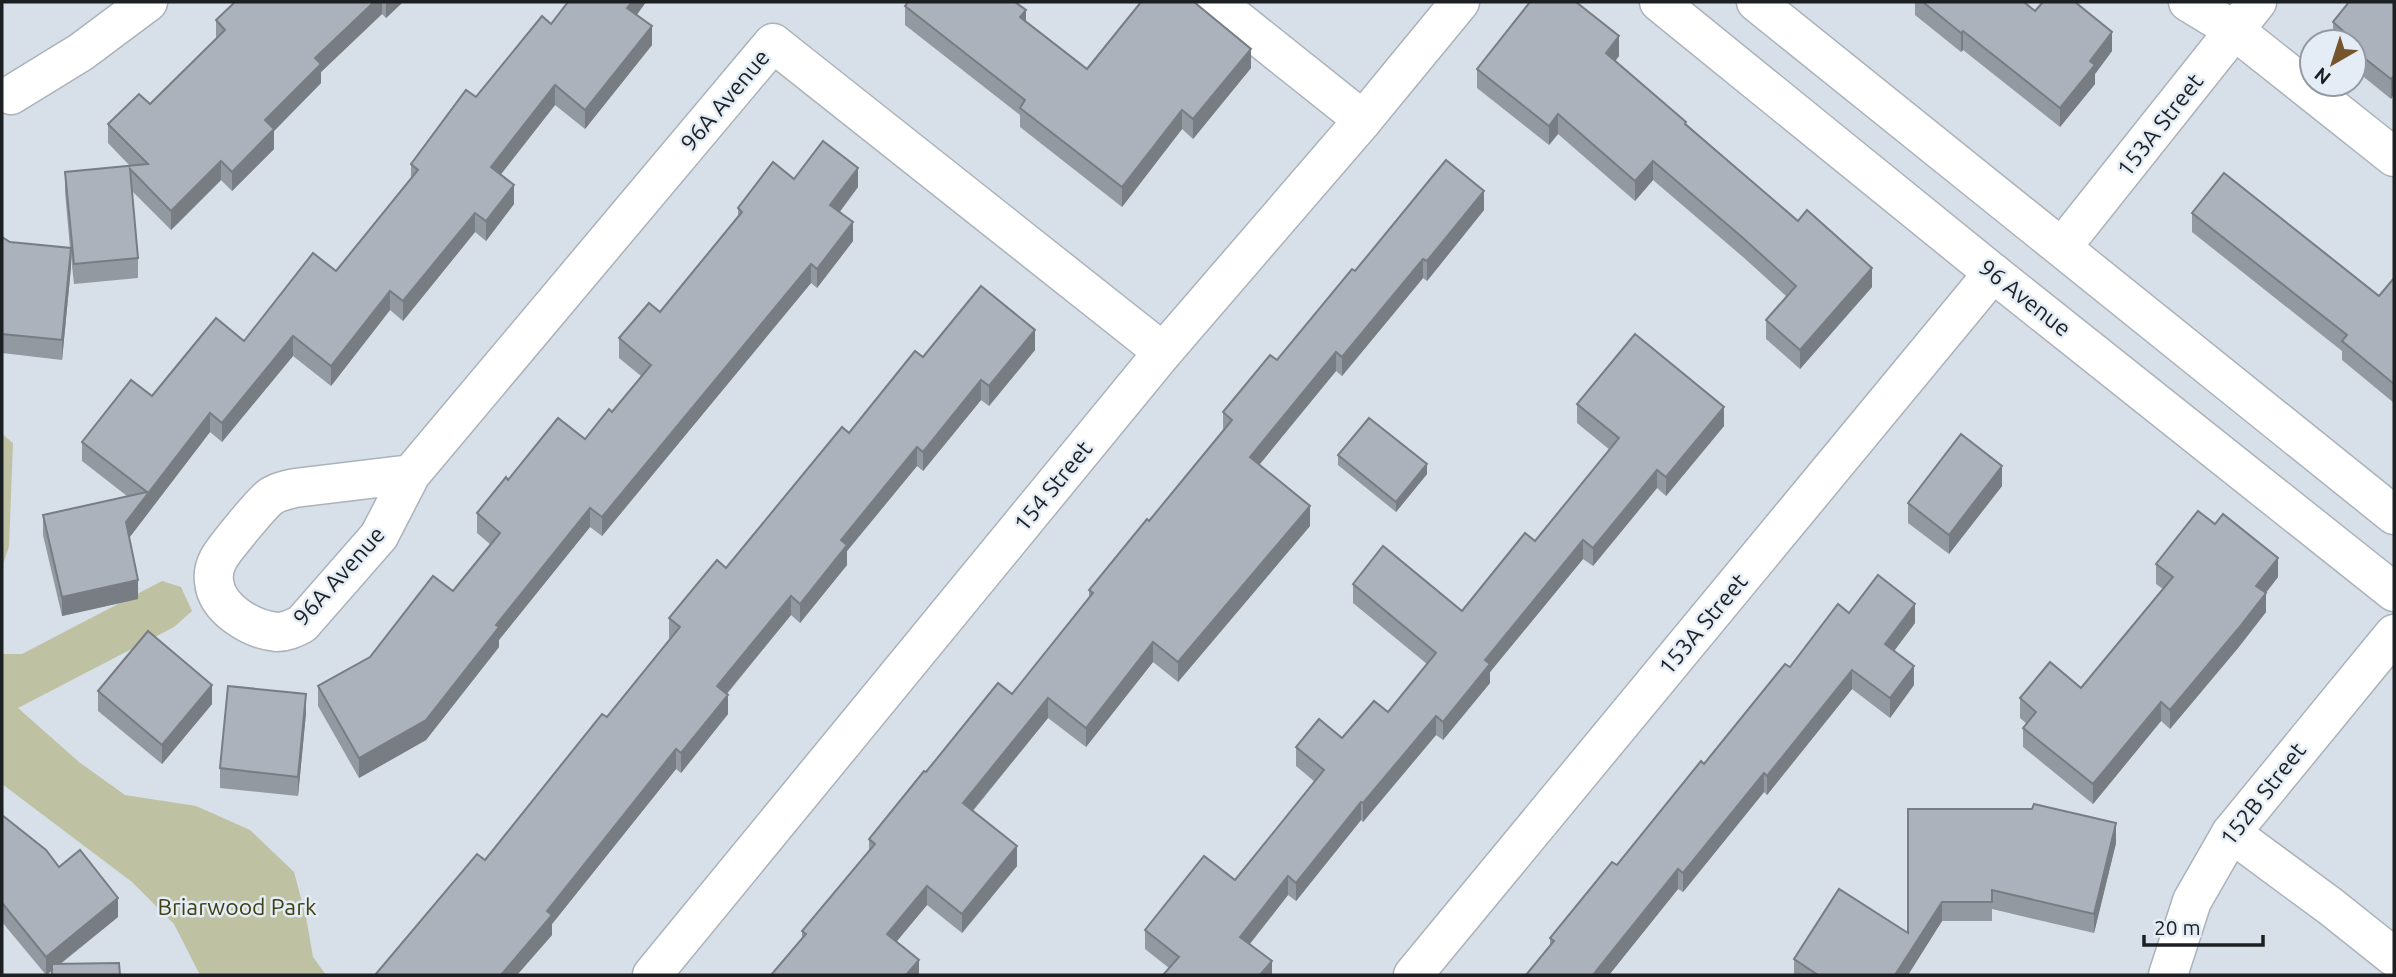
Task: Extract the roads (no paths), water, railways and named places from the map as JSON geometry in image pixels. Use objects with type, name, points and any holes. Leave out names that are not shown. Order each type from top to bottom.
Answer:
[{"type":"street","points":[[11,95],[81,52],[148,2]]},
{"type":"street","points":[[1215,2],[1363,120]]},
{"type":"street","name":"154 Street","points":[[652,975],[1163,352],[1363,120],[1460,2]]},
{"type":"street","name":"96 Avenue","points":[[1658,2],[2394,592]]},
{"type":"street","points":[[1756,2],[2394,515]]},
{"type":"street","points":[[2188,2],[2245,16],[2394,157]]},
{"type":"street","name":"153A Street","points":[[2062,247],[2245,16]]},
{"type":"street","name":"96A Avenue","points":[[411,474],[295,488],[283,490],[270,497],[218,559],[214,584],[218,594],[239,617],[258,628],[290,631],[302,624],[379,536],[411,474],[773,43],[1163,352]]},
{"type":"street","name":"153A Street","points":[[1413,975],[1993,273]]},
{"type":"street","name":"152B Street","points":[[2168,975],[2192,901],[2231,833],[2394,634]]},
{"type":"street","points":[[2231,833],[2394,957]]},
{"type":"park label","name":"Briarwood Park","points":[[237,907]]}]
